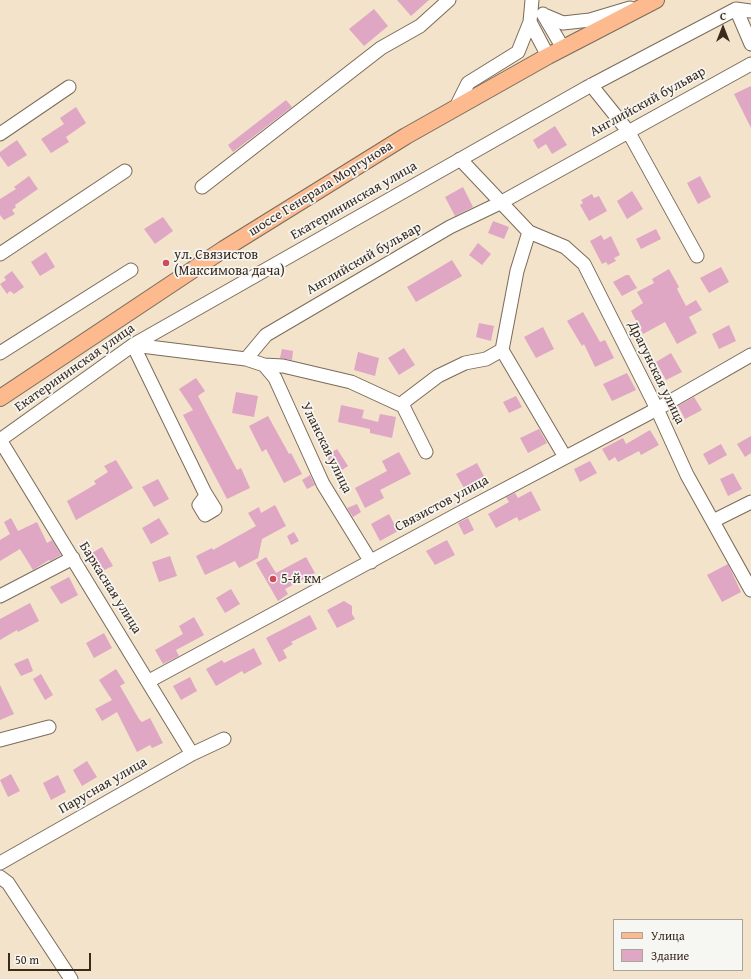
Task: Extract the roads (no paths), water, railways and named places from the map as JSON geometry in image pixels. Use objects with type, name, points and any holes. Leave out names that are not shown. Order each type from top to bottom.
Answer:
[{"type":"main road","name":"шоссе Генерала Моргунова","points":[[0,398],[224,249],[406,136],[548,56],[654,1]]},
{"type":"street","points":[[202,187],[381,48],[420,26],[449,0]]},
{"type":"street","points":[[533,0],[544,15],[563,48]]},
{"type":"street","points":[[456,107],[468,83],[518,52],[530,22],[533,0]]},
{"type":"street","points":[[544,15],[563,23],[576,22],[590,20],[654,1]]},
{"type":"street","points":[[736,9],[751,11]]},
{"type":"street","points":[[736,9],[751,44]]},
{"type":"street","name":"Екатерининская улица","points":[[0,440],[133,345],[591,85],[736,9]]},
{"type":"street","points":[[530,22],[548,56]]},
{"type":"street","name":"Английский бульвар","points":[[246,359],[266,335],[450,227],[500,203],[751,64]]},
{"type":"street","points":[[591,85],[628,131],[697,256]]},
{"type":"street","points":[[0,134],[69,87]]},
{"type":"street","name":"Драгунская улица","points":[[460,159],[529,232],[565,247],[584,264],[657,409],[687,474],[751,590]]},
{"type":"street","points":[[0,254],[125,171]]},
{"type":"street","points":[[529,232],[517,271],[502,350],[565,457]]},
{"type":"street","points":[[0,353],[130,270]]},
{"type":"street","points":[[133,345],[246,359],[264,365],[283,366],[351,382],[403,406],[426,452]]},
{"type":"street","points":[[133,345],[205,494]]},
{"type":"street","points":[[403,406],[404,401],[412,397],[438,376],[465,363],[486,359],[502,350]]},
{"type":"street","name":"Связистов улица","points":[[149,681],[657,409],[751,355]]},
{"type":"street","name":"Уланская улица","points":[[264,365],[275,378],[323,484],[371,562]]},
{"type":"street","name":"Баркасная улица","points":[[0,440],[149,681],[192,754]]},
{"type":"street","points":[[713,521],[751,502]]},
{"type":"street","points":[[0,596],[73,558]]},
{"type":"street","points":[[0,740],[49,727]]},
{"type":"street","name":"Парусная улица","points":[[0,863],[192,754],[224,739]]},
{"type":"street","points":[[0,876],[8,882],[71,979]]},
{"type":"place","name":"ул. Связистов (Максимова дача)","points":[[166,263]]},
{"type":"place","name":"5-й км","points":[[273,579]]}]
